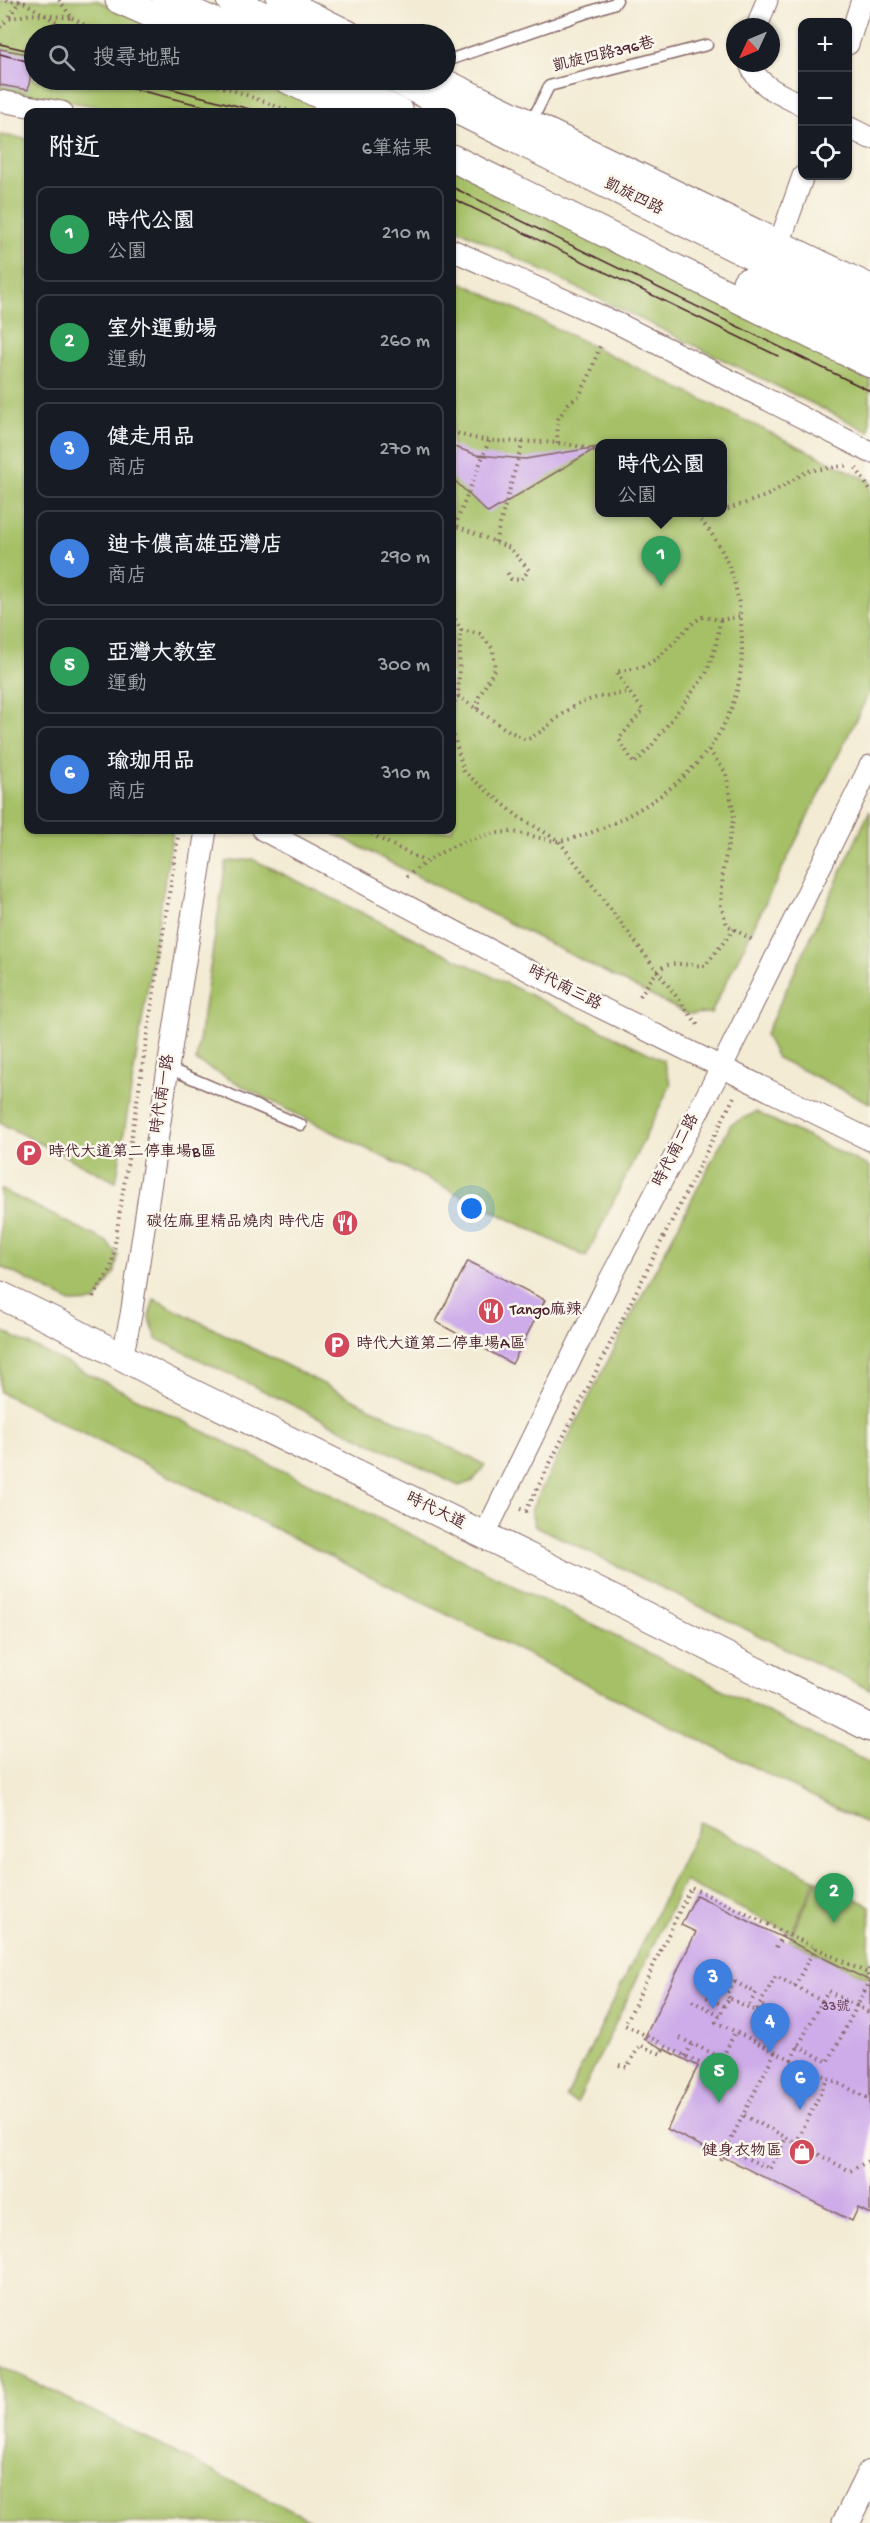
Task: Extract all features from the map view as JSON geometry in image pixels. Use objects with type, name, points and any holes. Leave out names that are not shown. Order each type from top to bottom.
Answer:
[{"type":"street","points":[[119,0],[173,24]]},
{"type":"street","points":[[166,0],[220,24]]},
{"type":"street","points":[[230,0],[284,24]]},
{"type":"street","points":[[760,18],[767,0]]},
{"type":"street","points":[[852,31],[862,0]]},
{"type":"street","points":[[261,12],[308,24]]},
{"type":"street","points":[[755,72],[776,92],[798,103]]},
{"type":"street","name":"凱旋四路","points":[[456,88],[870,288]]},
{"type":"street","points":[[309,90],[348,108]]},
{"type":"street","points":[[354,90],[392,108]]},
{"type":"street","name":"凱旋四路","points":[[419,90],[455,108]]},
{"type":"street","points":[[0,101],[39,108]]},
{"type":"street","name":"凱旋四路","points":[[456,108],[870,315]]},
{"type":"street","points":[[852,129],[870,138]]},
{"type":"street","name":"凱旋四路","points":[[456,139],[870,343]]},
{"type":"street","points":[[456,160],[870,364]]},
{"type":"street","points":[[779,244],[802,180]]},
{"type":"street","points":[[456,252],[621,325],[870,452]]},
{"type":"street","name":"時代南二路","points":[[484,1536],[608,1283],[721,1068],[870,766]]},
{"type":"street","name":"時代南一路","points":[[122,1358],[131,1316],[205,834]]},
{"type":"street","name":"時代南三路","points":[[271,834],[575,995],[870,1140]]},
{"type":"street","name":"時代大道","points":[[0,1295],[122,1358],[870,1728]]},
{"type":"street","points":[[846,2523],[870,2474]]},
{"type":"lane","points":[[456,58],[615,3],[617,0]]},
{"type":"lane","name":"凱旋四路396巷","points":[[531,123],[549,86],[707,45]]},
{"type":"lane","points":[[168,1068],[301,1125]]},
{"type":"path","points":[[6,0],[25,3],[60,24]]},
{"type":"path","points":[[0,27],[20,0]]},
{"type":"path","points":[[59,0],[72,18]]},
{"type":"path","points":[[8,19],[31,14],[72,18],[83,24]]},
{"type":"path","points":[[232,90],[281,108]]},
{"type":"path","points":[[557,443],[558,419],[568,404],[579,396],[590,377],[601,343]]},
{"type":"path","points":[[456,432],[489,441],[579,445],[595,452]]},
{"type":"path","points":[[456,518],[489,441]]},
{"type":"path","points":[[495,542],[523,441]]},
{"type":"path","points":[[727,510],[766,496],[808,471],[854,465],[870,490]]},
{"type":"path","points":[[407,877],[424,861],[459,842],[510,832],[559,841],[606,828],[654,802],[688,775],[709,750],[729,711],[742,672],[742,616],[735,582],[712,531],[698,517]]},
{"type":"path","points":[[456,526],[510,548],[529,570],[521,580],[511,579],[507,572]]},
{"type":"path","points":[[720,620],[716,646],[706,674],[650,748],[634,764],[619,739],[644,710],[628,692],[616,672],[643,666],[664,652],[688,625],[702,617],[720,620],[742,616]]},
{"type":"path","points":[[456,621],[461,630],[456,699]]},
{"type":"path","points":[[461,630],[480,634],[493,649],[495,668],[479,697],[477,709]]},
{"type":"path","points":[[458,696],[504,729],[526,740],[541,734],[563,714],[585,701],[628,692]]},
{"type":"path","points":[[456,744],[464,772],[519,817],[559,841],[698,1025]]},
{"type":"path","points":[[709,750],[726,773],[734,815],[723,870],[721,905],[727,925],[754,941]]},
{"type":"path","points":[[93,1297],[111,1269],[177,834]]},
{"type":"path","points":[[372,834],[424,861]]},
{"type":"path","points":[[640,996],[657,971],[667,963],[705,966],[734,929]]},
{"type":"path","points":[[526,1511],[735,1095]]},
{"type":"path","points":[[659,2042],[625,2025],[691,1887],[867,1973],[870,1981],[828,2062],[798,2046]]},
{"type":"path","points":[[776,1947],[785,1932]]},
{"type":"path","points":[[795,1986],[815,1947]]},
{"type":"path","points":[[867,1973],[870,1967]]},
{"type":"path","points":[[724,2006],[706,1997],[718,1972],[756,1994],[748,2007]]},
{"type":"path","points":[[756,2011],[776,1976],[822,2001]]},
{"type":"path","points":[[734,1981],[728,1993],[729,1998],[716,2022],[870,2099]]},
{"type":"path","points":[[791,2060],[828,1991],[870,2013]]},
{"type":"path","points":[[729,1998],[773,2020],[777,2013],[760,2005]]},
{"type":"path","points":[[692,2001],[720,2015]]},
{"type":"path","points":[[619,2065],[627,2067],[640,2045],[661,2054],[665,2046],[716,2072],[735,2032]]},
{"type":"path","points":[[680,2038],[722,2058]]},
{"type":"path","points":[[684,2056],[692,2044]]},
{"type":"path","points":[[721,2160],[775,2052]]},
{"type":"path","points":[[796,2143],[828,2078]]},
{"type":"path","points":[[743,2115],[850,2171],[870,2160]]},
{"type":"path","points":[[727,2148],[770,2169],[786,2138]]},
{"type":"green space","points":[[0,0],[96,0],[152,24],[24,24],[24,90],[290,90],[331,108],[105,108],[0,89]]},
{"type":"green space","points":[[0,135],[24,138],[24,834],[172,834],[116,1182],[0,1123]]},
{"type":"green space","points":[[456,167],[870,371],[870,432],[456,228]]},
{"type":"green space","points":[[456,280],[870,481],[870,691],[711,1013],[687,1014],[335,834],[456,834]]},
{"type":"green space","points":[[870,810],[870,1103],[777,1058],[765,1035]]},
{"type":"green space","points":[[252,859],[663,1060],[671,1084],[586,1257],[286,1109],[196,1061],[226,862]]},
{"type":"green space","points":[[756,1112],[870,1167],[870,1690],[534,1525],[531,1510],[731,1124]]},
{"type":"green space","points":[[0,1189],[106,1241],[118,1255],[115,1272],[95,1302],[73,1303],[0,1266]]},
{"type":"green space","points":[[154,1299],[485,1465],[473,1481],[459,1486],[157,1339],[149,1317]]},
{"type":"green space","points":[[0,1330],[870,1763],[870,1825],[0,1392]]},
{"type":"green space","points":[[701,1822],[816,1879],[791,1933],[684,1881],[577,2103],[566,2098]]},
{"type":"green space","points":[[818,1880],[870,1906],[868,1978],[789,1940]]},
{"type":"green space","points":[[0,2365],[316,2523],[0,2523]]},
{"type":"building","points":[[0,49],[24,53],[24,89],[0,85]]},
{"type":"building","points":[[456,447],[477,455],[525,459],[595,447],[595,449],[488,513],[456,482]]},
{"type":"building","name":"Tango麻辣","points":[[468,1261],[545,1300],[512,1364],[436,1322]]},
{"type":"building","points":[[696,1895],[870,1981],[870,2214],[858,2208],[852,2221],[667,2129],[698,2066],[644,2039],[696,1932],[681,1925]]},
{"type":"tram line","points":[[0,44],[24,50]]},
{"type":"tram line","points":[[0,54],[24,60]]},
{"type":"tram line","points":[[138,90],[212,108]]},
{"type":"tram line","points":[[176,90],[246,108]]},
{"type":"tram line","points":[[456,189],[870,391]]},
{"type":"tram line","points":[[456,200],[778,356]]},
{"type":"place","name":"時代公園","points":[[661,586]]},
{"type":"place","name":"時代大道第二停車場B區","points":[[29,1153]]},
{"type":"place","name":"碳佐麻里精品燒肉 時代店","points":[[345,1223]]},
{"type":"place","name":"Tango麻辣","points":[[491,1311]]},
{"type":"place","name":"時代大道第二停車場A區","points":[[337,1345]]},
{"type":"place","name":"室外運動場","points":[[834,1923]]},
{"type":"place","name":"健走用品","points":[[713,2009]]},
{"type":"place","name":"迪卡儂高雄亞灣店","points":[[770,2053]]},
{"type":"place","name":"亞灣大教室","points":[[719,2103]]},
{"type":"place","name":"瑜珈用品","points":[[800,2110]]},
{"type":"place","name":"健身衣物區","points":[[802,2152]]}]
